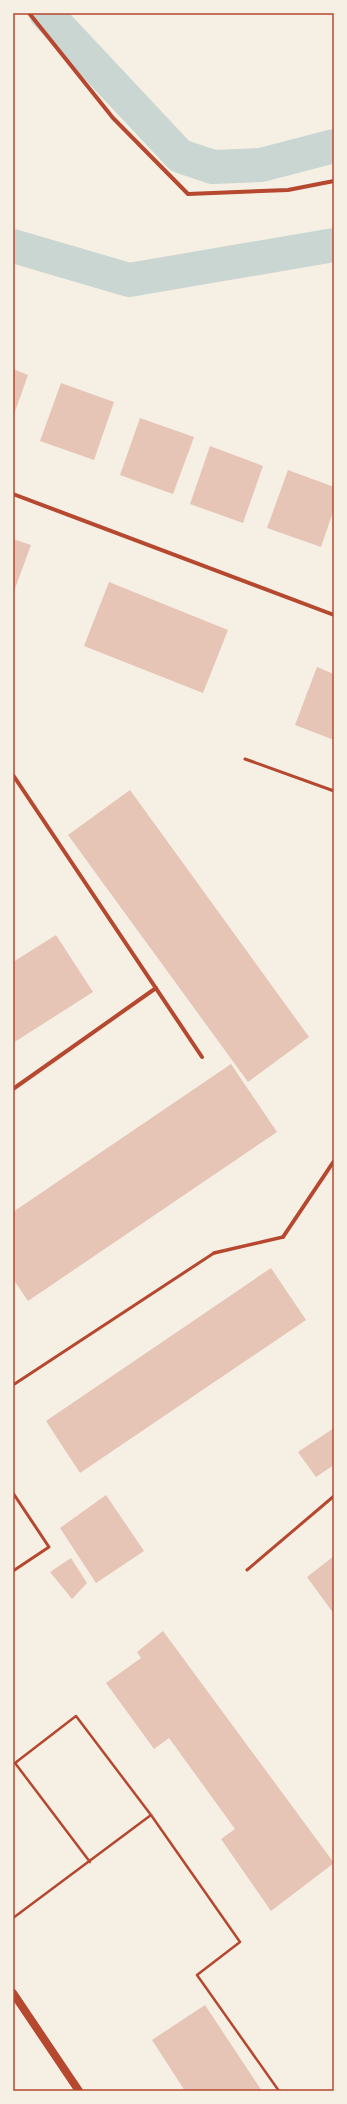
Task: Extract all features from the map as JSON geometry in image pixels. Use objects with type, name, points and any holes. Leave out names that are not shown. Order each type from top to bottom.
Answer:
[{"type":"main road","points":[[13,1993],[79,2091]]},
{"type":"street","points":[[29,13],[113,118],[188,194],[288,190],[334,181]]},
{"type":"street","points":[[13,494],[334,615]]},
{"type":"street","points":[[13,774],[202,1057]]},
{"type":"street","points":[[13,1089],[156,988]]},
{"type":"street","points":[[214,1253],[283,1237],[334,1161]]},
{"type":"lane","points":[[245,759],[334,791]]},
{"type":"lane","points":[[13,1385],[214,1253]]},
{"type":"lane","points":[[13,1493],[49,1547],[13,1571]]},
{"type":"lane","points":[[247,1570],[334,1496]]},
{"type":"path","points":[[90,1862],[15,1763],[76,1716],[151,1815],[240,1942],[197,1975],[279,2091]]},
{"type":"path","points":[[13,1918],[151,1815]]},
{"type":"building","points":[[13,369],[28,375],[13,417]]},
{"type":"building","points":[[61,383],[114,402],[94,460],[40,441]]},
{"type":"building","points":[[140,418],[194,437],[173,494],[120,475]]},
{"type":"building","points":[[210,446],[263,466],[243,523],[190,504]]},
{"type":"building","points":[[288,470],[334,487],[334,509],[321,547],[267,528]]},
{"type":"building","points":[[13,539],[31,545],[13,594]]},
{"type":"building","points":[[109,582],[228,630],[203,693],[84,646]]},
{"type":"building","points":[[317,667],[334,674],[334,740],[295,725]]},
{"type":"building","points":[[130,790],[309,1037],[248,1082],[68,835]]},
{"type":"building","points":[[56,935],[93,992],[13,1043],[13,962]]},
{"type":"building","points":[[231,1064],[277,1132],[28,1301],[13,1279],[13,1212]]},
{"type":"building","points":[[271,1268],[306,1320],[80,1473],[46,1421]]},
{"type":"building","points":[[334,1428],[334,1465],[316,1477],[298,1452]]},
{"type":"building","points":[[106,1495],[144,1551],[96,1583],[60,1528]]},
{"type":"building","points":[[334,1556],[334,1614],[307,1577]]},
{"type":"building","points":[[71,1558],[87,1583],[72,1599],[50,1572]]},
{"type":"building","points":[[163,1631],[334,1863],[271,1911],[221,1839],[235,1829],[169,1738],[154,1749],[106,1683],[141,1658],[137,1652]]},
{"type":"building","points":[[205,2005],[262,2091],[185,2091],[152,2040]]},
{"type":"waterway","points":[[46,13],[180,156],[213,167],[261,165],[334,146]]},
{"type":"waterway","points":[[13,246],[129,280],[334,245]]}]
